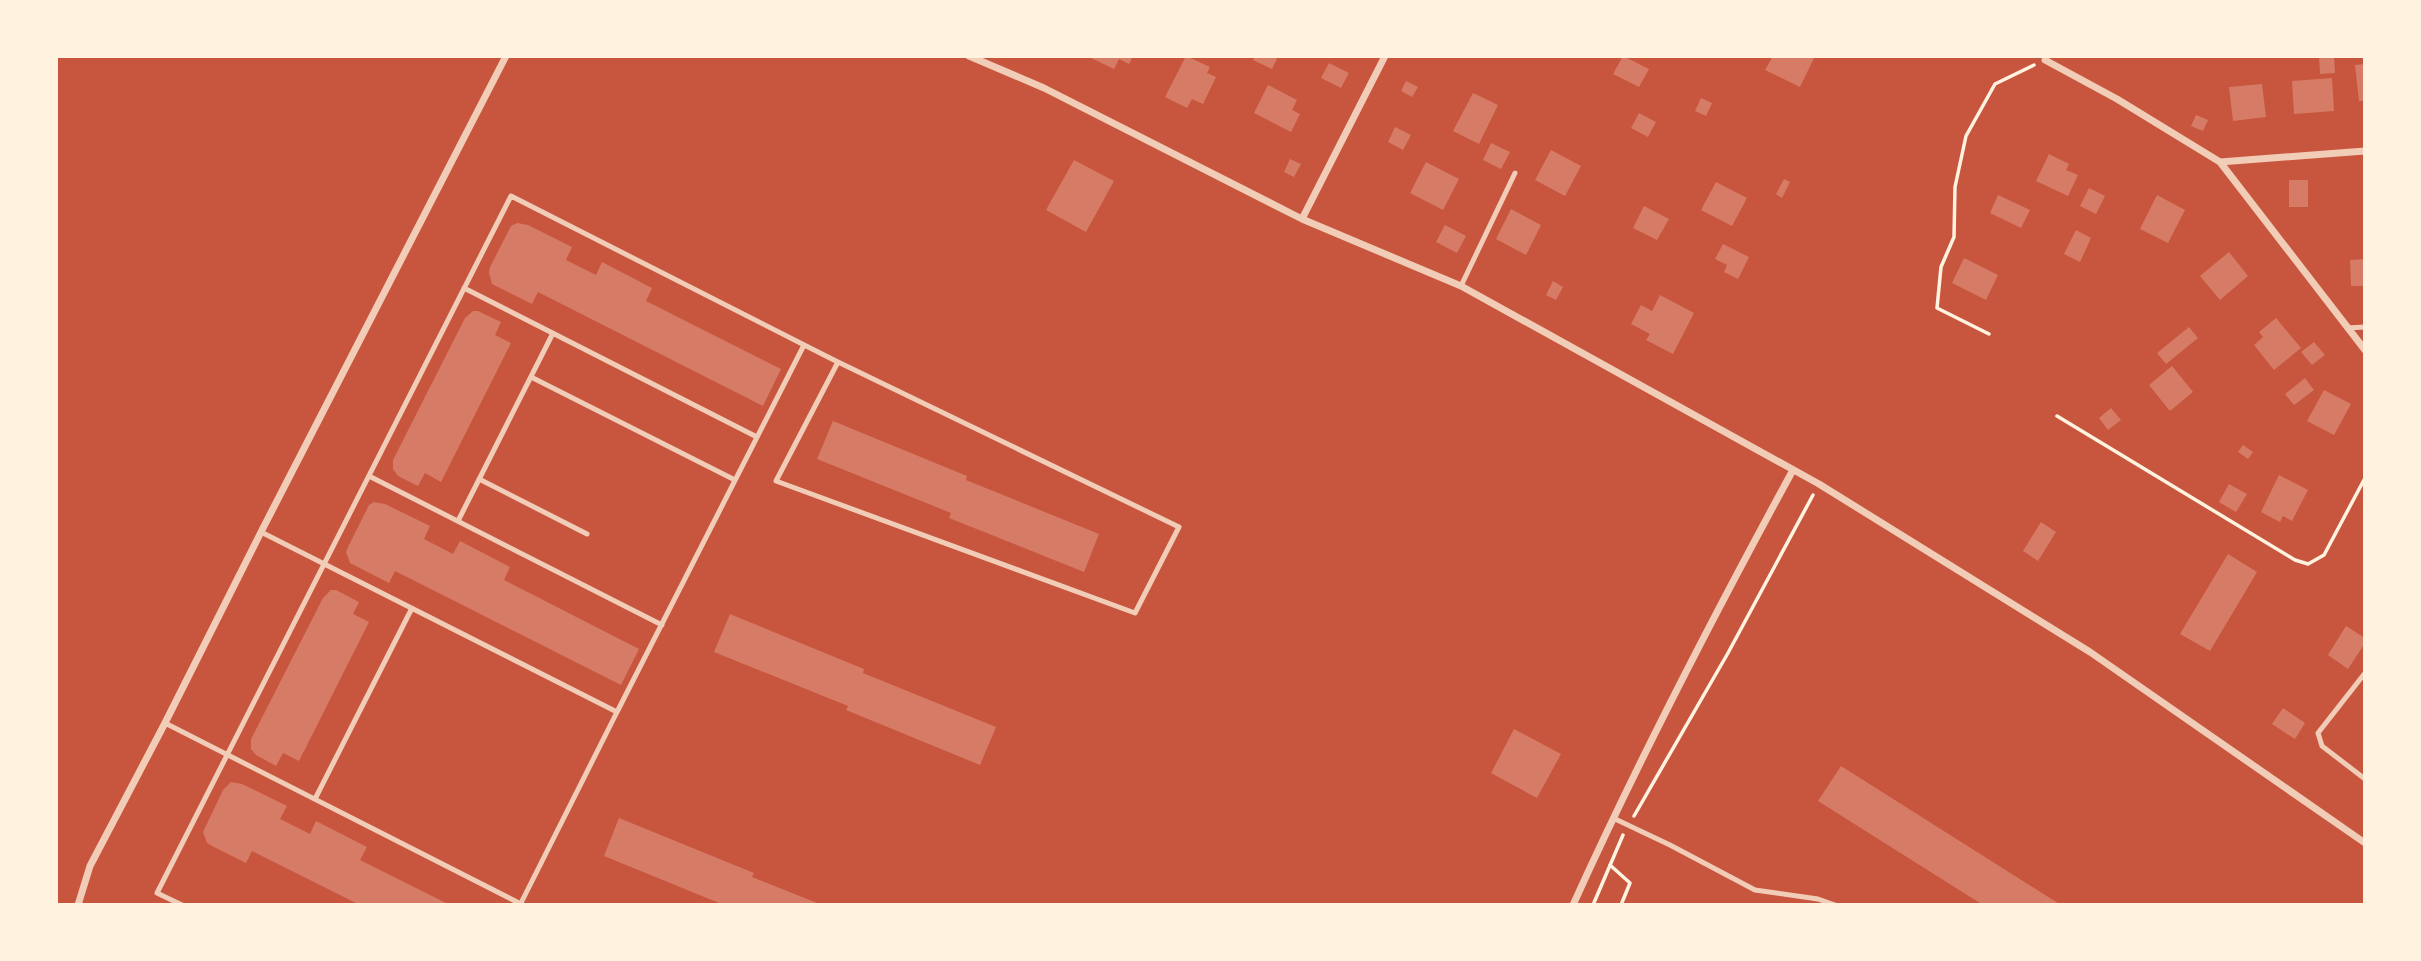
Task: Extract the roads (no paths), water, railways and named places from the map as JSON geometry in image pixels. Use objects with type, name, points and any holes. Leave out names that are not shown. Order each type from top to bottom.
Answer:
[{"type":"street","points":[[78,905],[90,866],[506,56]]},
{"type":"street","points":[[969,56],[1044,88],[1302,219],[1461,286],[1819,484],[2090,652],[2365,843]]},
{"type":"street","points":[[1302,219],[1385,56]]},
{"type":"street","points":[[2046,58],[2220,162],[2365,350]]},
{"type":"street","points":[[2220,162],[2365,150]]},
{"type":"street","points":[[1573,905],[1613,818],[1731,585],[1793,470]]},
{"type":"lane","points":[[1461,286],[1515,173]]},
{"type":"lane","points":[[182,905],[158,893],[511,196],[838,362],[1179,527],[1135,613],[776,481],[838,362]]},
{"type":"lane","points":[[464,288],[757,437]]},
{"type":"lane","points":[[2347,328],[2365,327]]},
{"type":"lane","points":[[458,521],[553,333]]},
{"type":"lane","points":[[165,723],[520,904],[804,345]]},
{"type":"lane","points":[[531,377],[735,480]]},
{"type":"lane","points":[[369,476],[662,625]]},
{"type":"lane","points":[[479,479],[587,534]]},
{"type":"lane","points":[[261,532],[617,712]]},
{"type":"lane","points":[[315,799],[412,608]]},
{"type":"lane","points":[[2365,673],[2318,733],[2322,746],[2365,779]]},
{"type":"lane","points":[[1613,818],[1755,890],[1818,899],[1835,905]]}]
